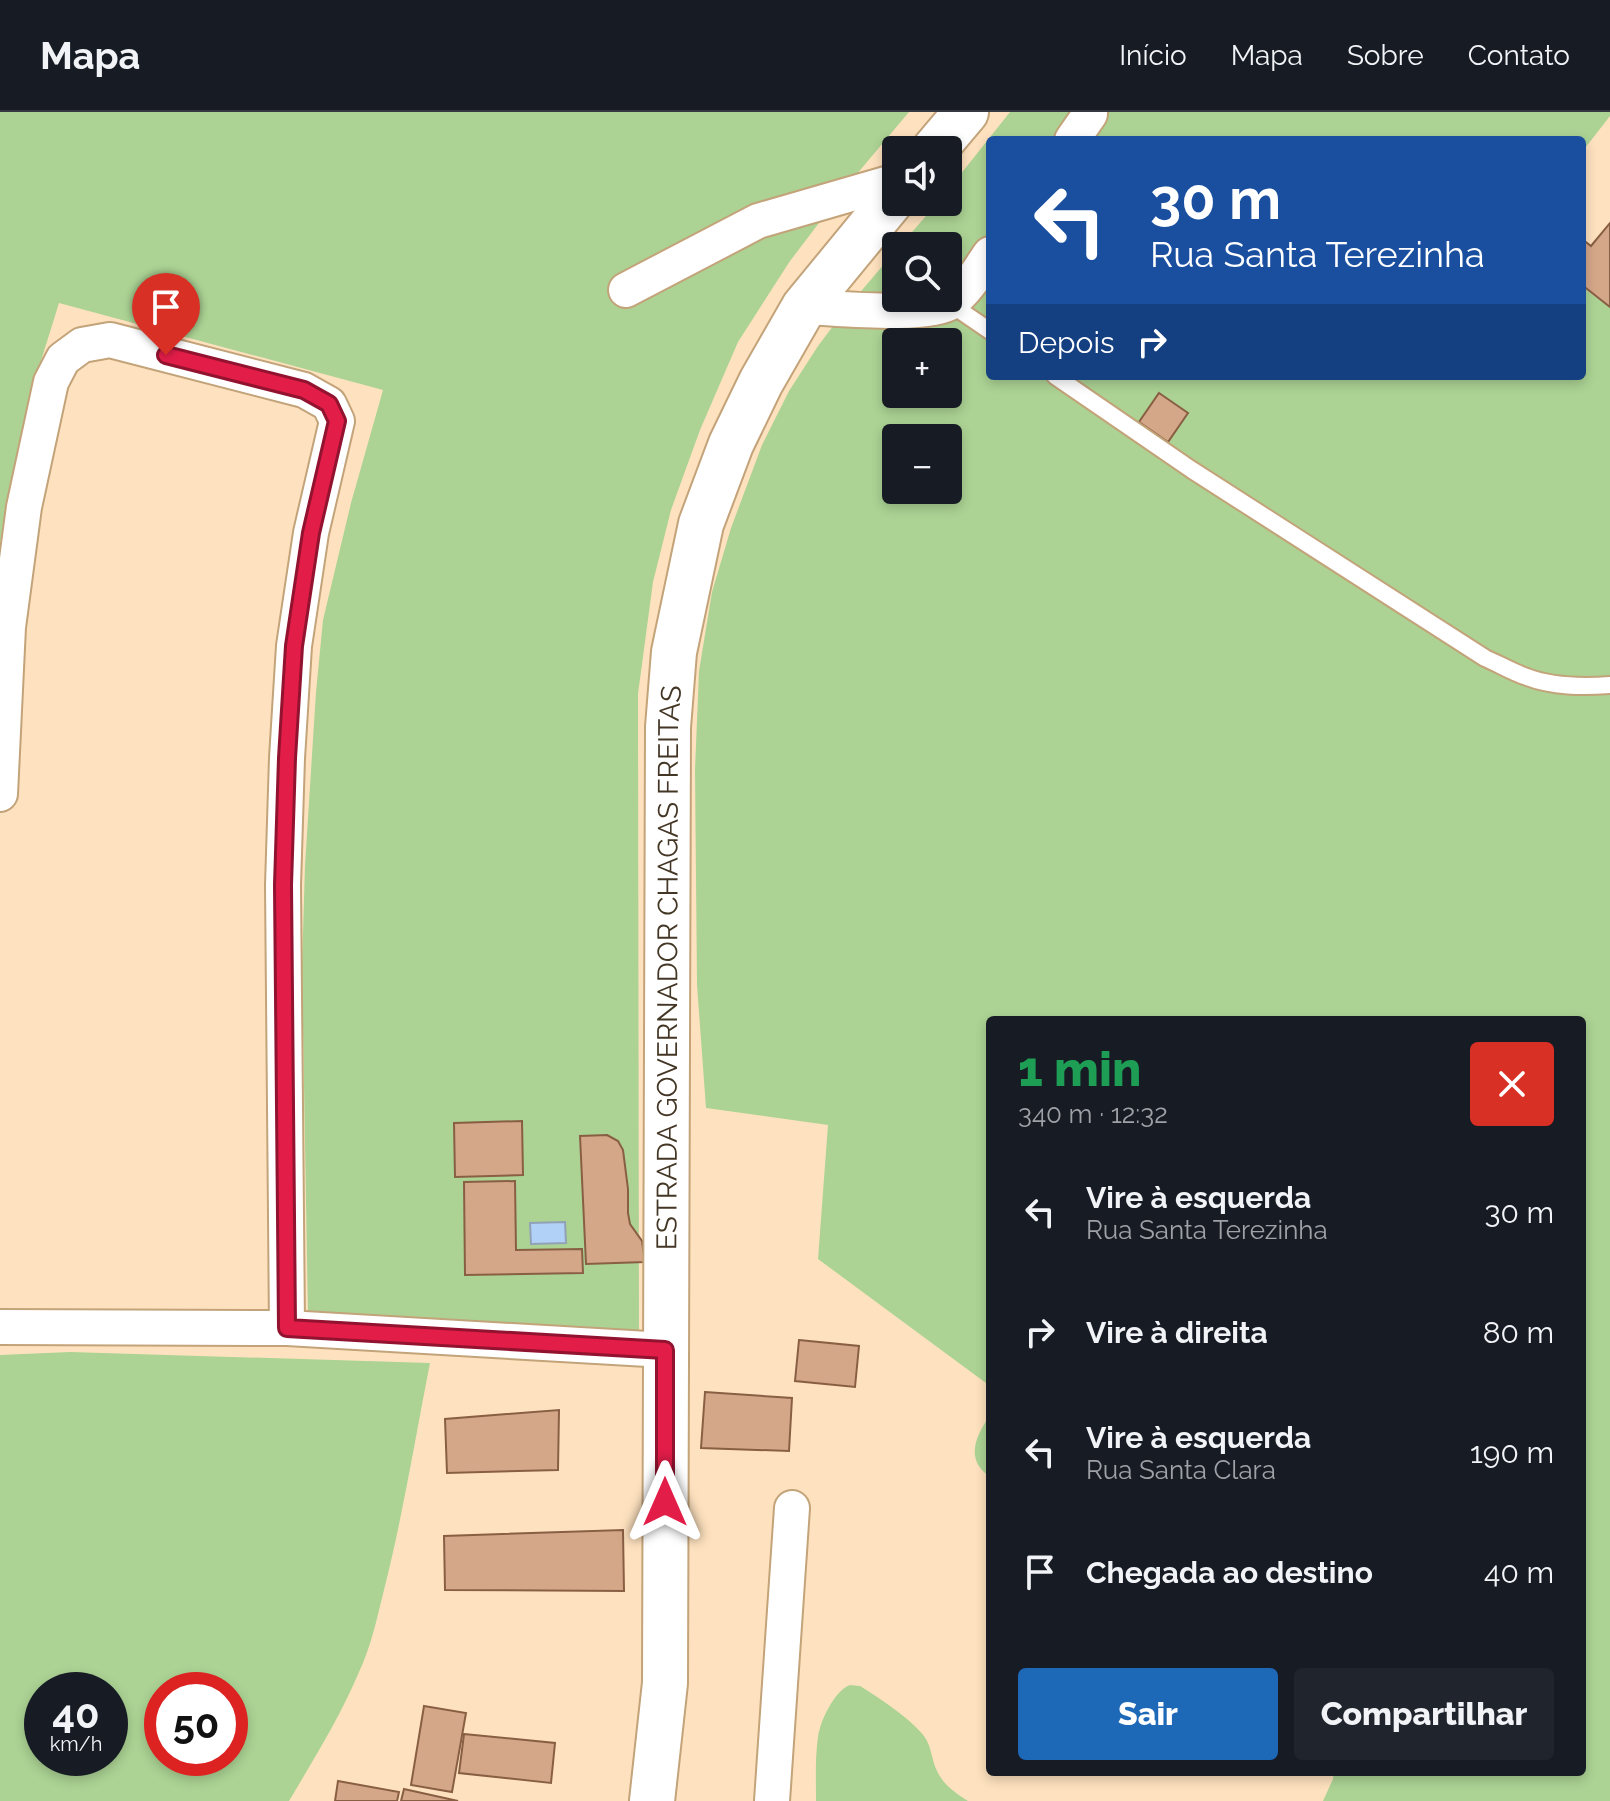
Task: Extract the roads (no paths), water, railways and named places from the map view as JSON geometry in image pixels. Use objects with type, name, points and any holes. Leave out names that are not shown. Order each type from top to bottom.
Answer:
[{"type":"main road","points":[[946,136],[966,112]]},
{"type":"main road","name":"ESTRADA GOVERNADOR CHAGAS FREITAS","points":[[652,1801],[665,1683],[668,727],[674,652],[701,524],[731,444],[761,382],[804,307],[882,212]]},
{"type":"street","points":[[626,290],[758,221],[882,185]]},
{"type":"street","points":[[962,292],[986,260]]},
{"type":"street","points":[[804,307],[882,310]]},
{"type":"street","points":[[0,794],[8,627],[24,507],[51,382],[63,359],[82,345],[110,340],[304,390],[329,404],[337,421],[311,533],[294,646],[287,758],[283,885],[287,1328]]},
{"type":"street","points":[[0,1327],[287,1328],[665,1350]]},
{"type":"street","points":[[772,1801],[792,1508]]},
{"type":"lane","points":[[962,312],[986,328]]},
{"type":"lane","points":[[1061,380],[1192,470],[1485,658],[1528,678],[1556,685],[1610,685]]},
{"type":"water","points":[[565,1222],[566,1243],[531,1244],[530,1223]]}]
